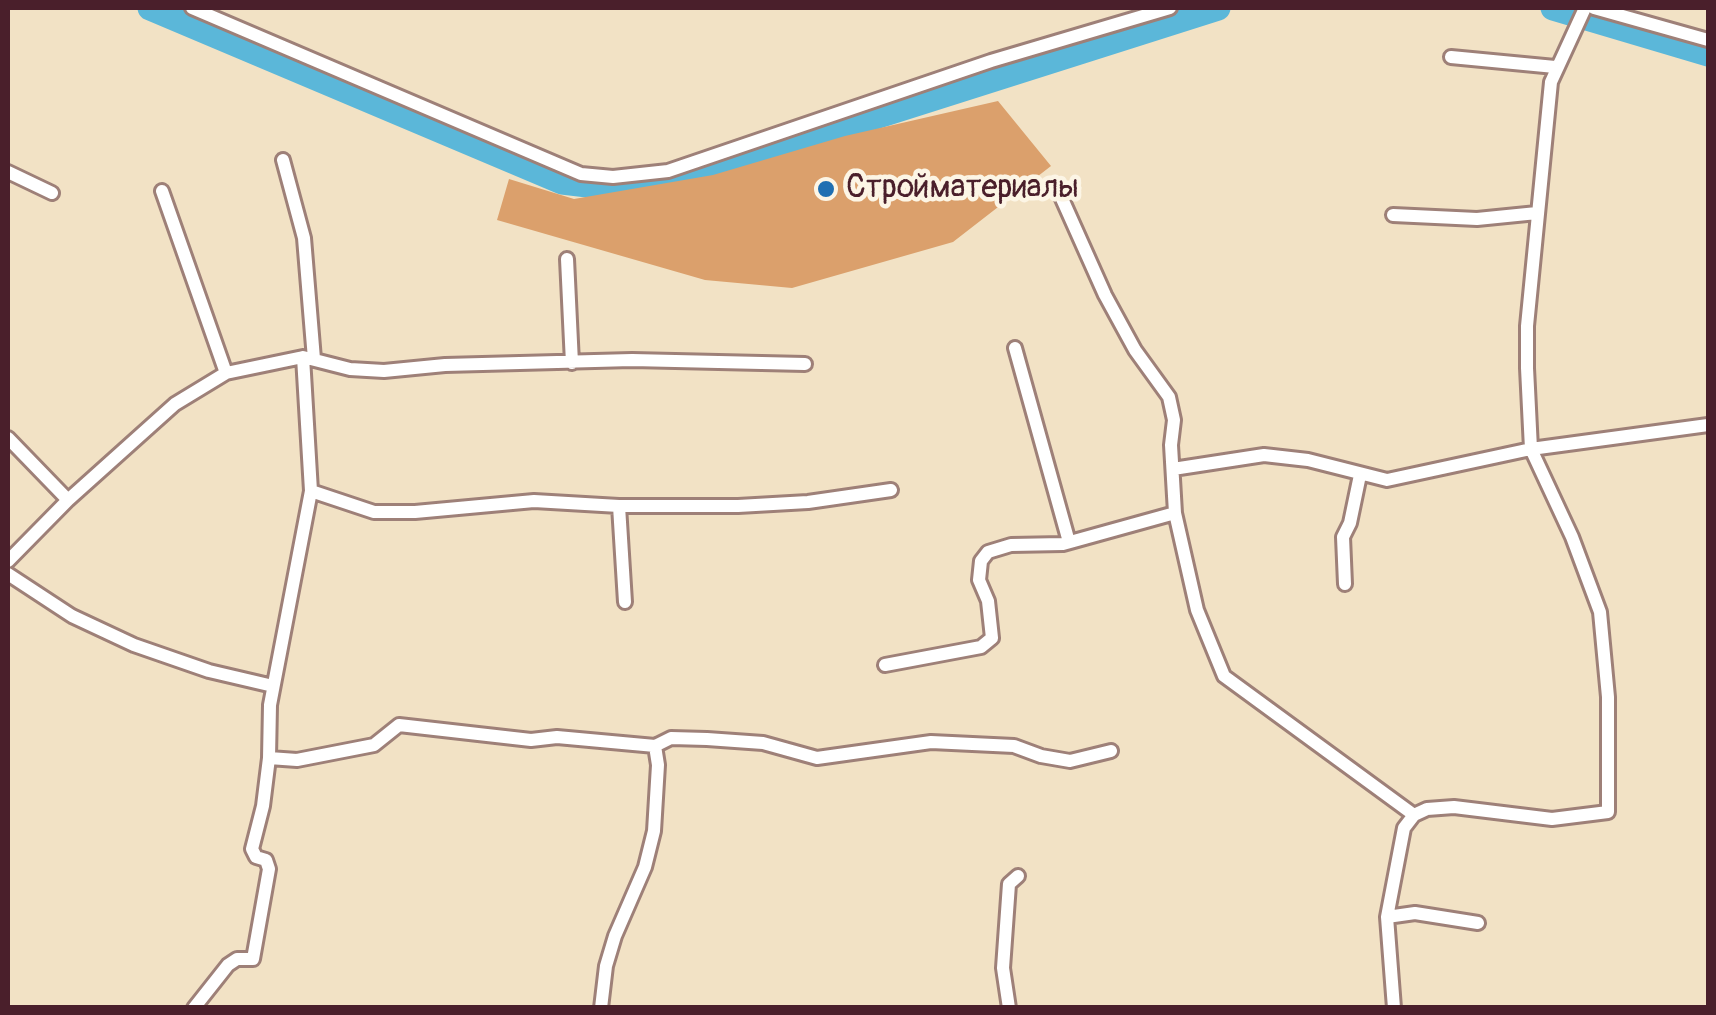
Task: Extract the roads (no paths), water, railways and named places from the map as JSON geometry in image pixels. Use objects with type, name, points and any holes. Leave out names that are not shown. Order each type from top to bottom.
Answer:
[{"type":"street","points":[[192,8],[581,174],[613,176],[668,171],[991,61],[1170,8]]},
{"type":"street","points":[[1394,1008],[1387,917],[1404,828],[1414,815],[1454,808],[1552,819],[1608,812],[1608,697],[1600,612],[1572,537],[1531,449],[1527,326],[1544,128],[1556,67],[1585,8]]},
{"type":"street","points":[[1594,8],[1708,40]]},
{"type":"street","points":[[1452,57],[1556,67]]},
{"type":"street","points":[[194,1008],[228,965],[237,959],[253,959],[270,869],[266,860],[256,857],[252,849],[264,806],[270,704],[311,491],[304,238],[284,160]]},
{"type":"street","points":[[8,172],[52,193]]},
{"type":"street","points":[[162,191],[226,373]]},
{"type":"street","points":[[1059,192],[1104,295],[1135,350],[1170,397],[1174,420],[1171,444],[1175,513],[1196,610],[1224,676],[1414,815]]},
{"type":"street","points":[[1393,214],[1477,218],[1537,213]]},
{"type":"street","points":[[567,258],[572,363]]},
{"type":"street","points":[[1015,348],[1069,542]]},
{"type":"street","points":[[8,561],[68,500],[176,404],[226,373],[308,358],[350,369],[384,371],[444,365],[632,360],[805,364]]},
{"type":"street","points":[[1173,469],[1264,454],[1308,460],[1388,480],[1531,449],[1708,425]]},
{"type":"street","points":[[8,438],[68,500]]},
{"type":"street","points":[[1345,584],[1343,537],[1350,523],[1360,475]]},
{"type":"street","points":[[311,491],[374,512],[415,512],[534,501],[738,506],[808,502],[891,490]]},
{"type":"street","points":[[619,506],[625,602]]},
{"type":"street","points":[[884,665],[981,647],[992,638],[992,621],[979,580],[980,560],[988,552],[1010,544],[1069,542],[1175,513]]},
{"type":"street","points":[[8,574],[72,616],[134,645],[209,671],[274,686]]},
{"type":"street","points":[[269,758],[296,760],[374,744],[399,725],[532,740],[557,737],[655,746],[671,738],[763,743],[817,758],[931,742],[1014,746],[1070,762],[1111,752]]},
{"type":"street","points":[[600,1008],[615,936],[645,868],[654,831],[658,765],[655,746]]},
{"type":"street","points":[[1010,1008],[1003,968],[1009,884],[1018,876]]},
{"type":"street","points":[[1387,917],[1414,913],[1478,923]]},
{"type":"waterway","points":[[150,8],[562,182],[613,188],[665,181],[752,156],[1218,8]]},
{"type":"waterway","points":[[1553,8],[1708,54]]},
{"type":"place","name":"Стройматериалы","points":[[826,189]]}]
